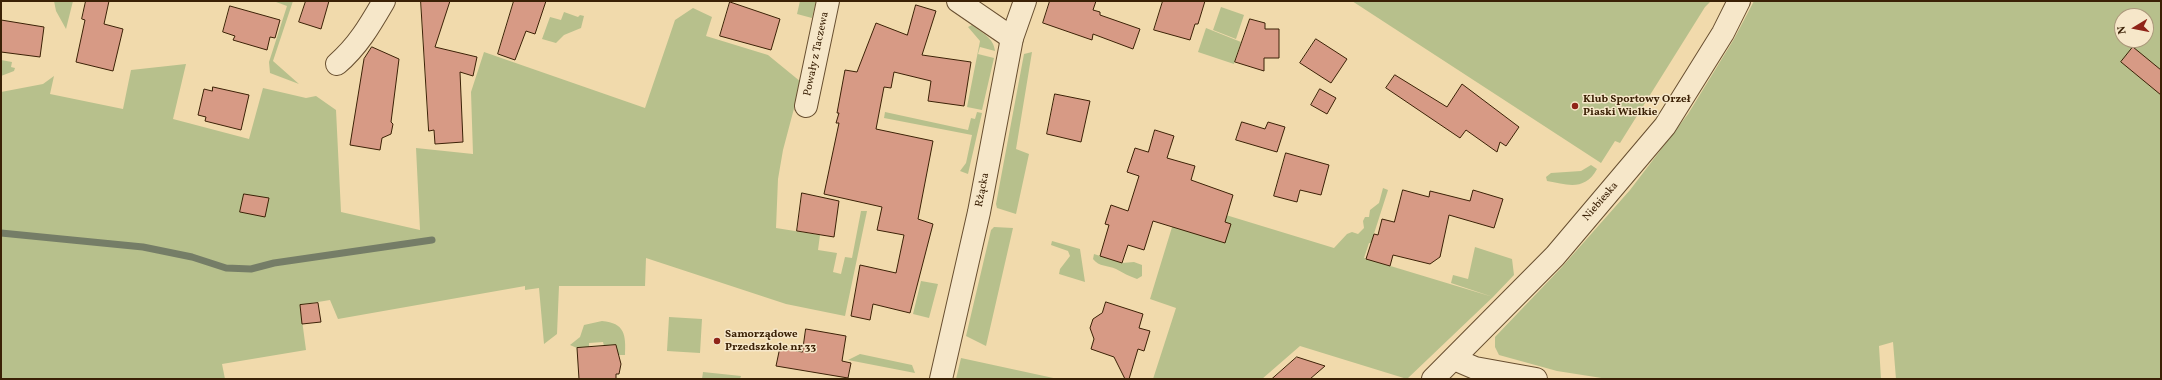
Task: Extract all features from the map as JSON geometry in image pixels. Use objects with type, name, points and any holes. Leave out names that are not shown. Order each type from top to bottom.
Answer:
[{"type":"street","points":[[337,64],[350,53],[366,33],[384,1]]},
{"type":"street","name":"Powały z Taczewa","points":[[806,106],[828,1]]},
{"type":"street","points":[[958,1],[1012,38]]},
{"type":"street","name":"Rżącka","points":[[941,379],[979,212],[1012,38],[1025,1]]},
{"type":"street","name":"Niebieska","points":[[1433,379],[1555,256],[1665,126],[1722,33],[1739,1]]},
{"type":"street","points":[[1454,359],[1475,368],[1536,379]]},
{"type":"green space","points":[[54,1],[73,1],[66,29],[56,11]]},
{"type":"green space","points":[[293,1],[273,61],[299,84],[270,73],[269,62],[287,6],[276,2]]},
{"type":"green space","points":[[800,1],[816,1],[812,18],[797,14]]},
{"type":"green space","name":"Klub Sportowy Orzeł Piaski Wielkie","points":[[1352,1],[1711,1],[1705,7],[1620,143],[1615,141],[1601,163]]},
{"type":"green space","points":[[1754,1],[2161,1],[2161,379],[1896,379],[1893,342],[1879,346],[1881,379],[1608,379],[1557,371],[1499,355],[1495,347],[1495,337],[1561,268],[1630,190],[1688,114],[1734,39]]},
{"type":"green space","points":[[1221,7],[1244,15],[1236,39],[1213,30]]},
{"type":"green space","points":[[693,8],[712,17],[706,36],[768,55],[801,82],[783,150],[778,179],[776,228],[820,235],[818,250],[837,253],[833,272],[841,274],[845,257],[852,258],[861,211],[867,211],[845,316],[786,304],[646,258],[645,286],[559,286],[557,334],[544,344],[539,288],[525,290],[525,286],[338,319],[330,300],[300,305],[306,350],[222,364],[225,379],[1,379],[1,92],[43,84],[54,76],[50,94],[123,109],[131,70],[186,64],[173,119],[249,139],[263,88],[306,98],[316,96],[336,110],[341,212],[420,230],[416,148],[473,154],[471,92],[484,52],[645,108],[675,20]]},
{"type":"green space","points":[[564,12],[578,17],[580,15],[584,16],[581,28],[564,35],[556,43],[542,39],[550,17],[561,20]]},
{"type":"green space","points":[[972,25],[990,39],[995,51],[980,47],[978,54],[994,58],[982,110],[967,107],[980,41],[968,27]]},
{"type":"green space","points":[[1206,28],[1241,42],[1234,64],[1198,52]]},
{"type":"green space","points":[[1032,52],[1016,149],[1029,154],[1016,214],[997,208],[996,204],[1024,54]]},
{"type":"green space","points":[[1,60],[12,62],[11,67],[15,68],[14,71],[1,76]]},
{"type":"green space","points":[[885,112],[968,130],[971,118],[975,119],[977,112],[982,113],[968,174],[960,171],[966,163],[972,135],[884,118]]},
{"type":"green space","points":[[1591,165],[1597,169],[1587,181],[1581,184],[1569,185],[1547,181],[1546,177],[1551,173],[1581,171]]},
{"type":"green space","points":[[1383,188],[1388,190],[1371,243],[1369,243],[1364,258],[1493,297],[1407,379],[1300,346],[1262,379],[1153,379],[1176,308],[1150,299],[1180,201],[1334,248],[1347,234],[1352,232],[1358,234],[1364,228],[1363,221],[1365,217],[1369,217],[1370,210],[1379,203]]},
{"type":"green space","points":[[994,227],[1013,228],[986,346],[966,336],[991,230]]},
{"type":"green space","points":[[1052,241],[1080,249],[1085,282],[1059,274],[1060,269],[1070,256],[1068,251],[1051,245]]},
{"type":"green space","points":[[1475,247],[1512,259],[1514,275],[1493,297],[1451,283],[1453,275],[1468,279]]},
{"type":"green space","points":[[1094,254],[1122,263],[1134,262],[1142,265],[1142,276],[1137,279],[1095,262],[1093,259]]},
{"type":"green space","points":[[921,281],[938,284],[929,318],[913,314]]},
{"type":"green space","points":[[669,317],[702,319],[700,353],[667,351]]},
{"type":"green space","points":[[602,321],[610,322],[620,327],[624,336],[625,355],[617,355],[616,345],[604,346],[603,342],[589,343],[589,347],[577,348],[570,345],[580,337],[584,325]]},
{"type":"green space","points":[[860,354],[912,365],[915,373],[848,360]]},
{"type":"green space","points":[[961,358],[1058,379],[956,379]]},
{"type":"green space","points":[[703,372],[741,376],[740,379],[702,379]]},
{"type":"building","points":[[86,1],[109,1],[104,24],[123,29],[113,71],[76,62],[85,20],[82,19]]},
{"type":"building","points":[[306,1],[329,1],[321,29],[299,22]]},
{"type":"building","points":[[421,1],[450,1],[435,47],[477,57],[473,76],[460,72],[463,142],[435,144],[434,130],[429,131]]},
{"type":"building","points":[[514,1],[546,1],[535,34],[526,31],[515,60],[498,54]]},
{"type":"building","points":[[1050,1],[1096,1],[1093,10],[1100,12],[1100,15],[1140,29],[1133,49],[1093,34],[1092,40],[1043,23]]},
{"type":"building","points":[[1163,1],[1205,1],[1198,24],[1195,24],[1190,40],[1154,30]]},
{"type":"building","points":[[730,2],[780,19],[771,50],[720,36]]},
{"type":"building","points":[[916,5],[936,11],[922,55],[971,62],[964,106],[928,101],[931,81],[894,72],[891,88],[884,87],[876,129],[933,141],[918,219],[933,224],[910,313],[873,304],[870,320],[851,316],[860,265],[896,273],[904,235],[877,230],[882,207],[824,194],[839,123],[836,123],[839,113],[837,113],[845,70],[857,72],[876,23],[907,35]]},
{"type":"building","points":[[230,6],[280,20],[275,38],[270,37],[267,50],[233,40],[235,36],[223,32]]},
{"type":"building","points":[[1250,19],[1265,23],[1265,29],[1279,29],[1279,58],[1264,58],[1264,71],[1235,62]]},
{"type":"building","points":[[1,20],[44,27],[40,57],[1,52]]},
{"type":"building","points":[[1316,39],[1347,59],[1331,83],[1300,63]]},
{"type":"building","points":[[372,47],[399,59],[391,122],[393,124],[391,134],[382,138],[380,150],[350,145],[364,59]]},
{"type":"building","points":[[2132,48],[2134,48],[2161,70],[2161,95],[2121,62]]},
{"type":"building","points":[[1395,75],[1447,107],[1462,84],[1519,127],[1506,146],[1500,142],[1497,152],[1466,130],[1460,138],[1386,88]]},
{"type":"building","points":[[213,87],[249,95],[241,130],[205,121],[206,117],[198,115],[204,89],[212,91]]},
{"type":"building","points":[[1320,89],[1336,98],[1327,114],[1311,105]]},
{"type":"building","points":[[1055,94],[1090,101],[1081,142],[1047,134]]},
{"type":"building","points":[[1242,122],[1265,129],[1268,122],[1285,127],[1277,152],[1236,140]]},
{"type":"building","points":[[1155,130],[1174,136],[1167,158],[1195,166],[1191,180],[1233,195],[1225,222],[1231,224],[1225,243],[1153,221],[1144,250],[1128,245],[1122,263],[1100,256],[1109,225],[1105,224],[1111,205],[1128,211],[1139,176],[1127,172],[1135,148],[1148,152]]},
{"type":"building","points":[[1286,153],[1329,165],[1321,195],[1300,190],[1297,202],[1274,196]]},
{"type":"building","points":[[1403,190],[1429,197],[1430,191],[1470,201],[1473,190],[1503,199],[1494,228],[1449,215],[1440,257],[1430,264],[1393,255],[1390,266],[1366,259],[1374,234],[1378,235],[1382,219],[1394,222]]},
{"type":"building","points":[[802,193],[839,201],[834,237],[797,231]]},
{"type":"building","points":[[244,194],[269,198],[265,217],[240,212]]},
{"type":"building","points":[[1106,302],[1143,314],[1139,328],[1150,331],[1144,351],[1138,349],[1129,379],[1125,379],[1114,357],[1091,349],[1094,339],[1090,328],[1093,319],[1102,313]]},
{"type":"building","points":[[318,303],[321,322],[302,324],[300,305]]},
{"type":"building","points":[[806,329],[846,336],[842,361],[851,363],[848,378],[776,366],[780,347],[802,352]]},
{"type":"building","points":[[616,345],[621,364],[619,374],[616,374],[616,379],[579,379],[577,348]]},
{"type":"building","points":[[1297,357],[1325,366],[1310,379],[1272,379]]},
{"type":"waterway","points":[[1,233],[143,247],[192,257],[226,268],[251,269],[274,263],[432,240]]},
{"type":"place","name":"Klub Sportowy Orzeł Piaski Wielkie","points":[[1575,106]]},
{"type":"place","name":"Samorządowe Przedszkole nr 33","points":[[717,341]]}]
